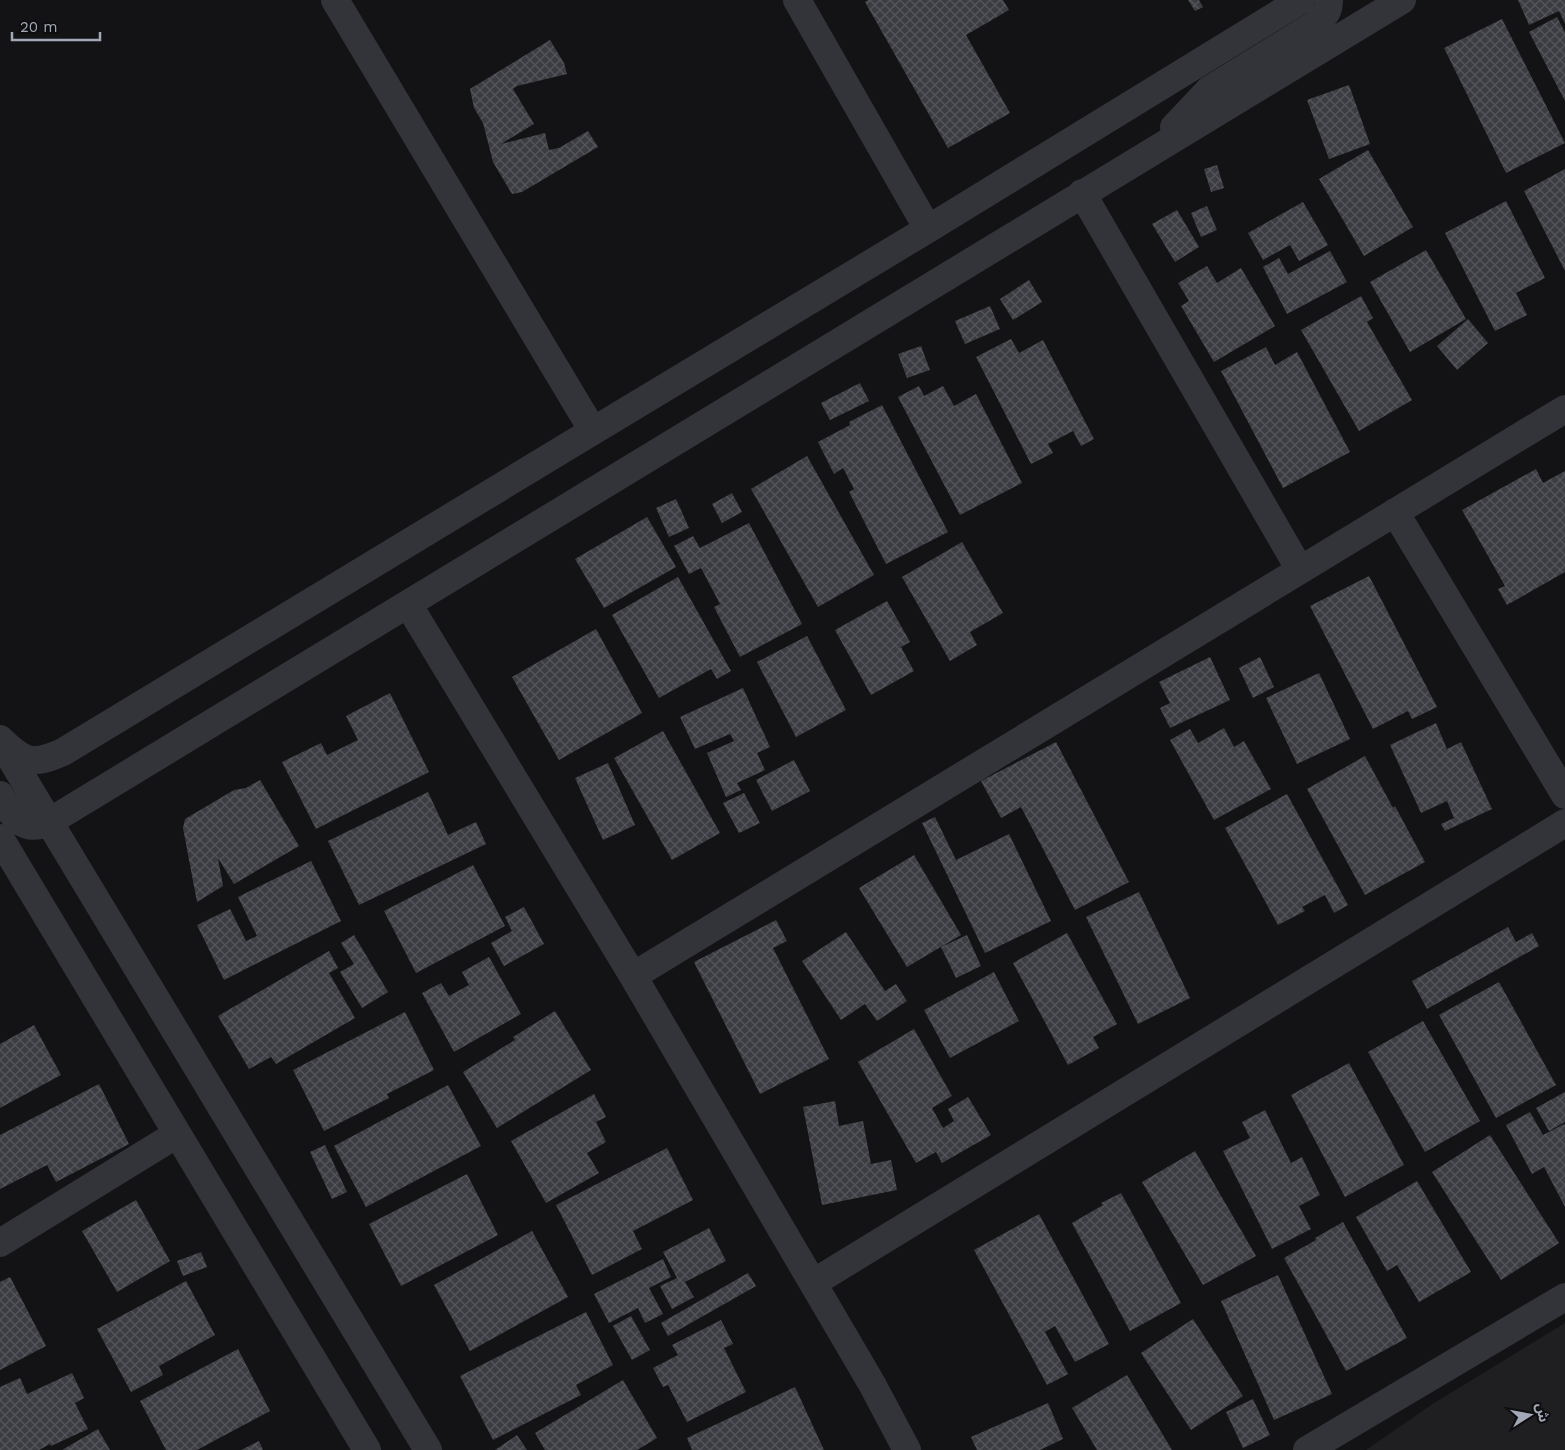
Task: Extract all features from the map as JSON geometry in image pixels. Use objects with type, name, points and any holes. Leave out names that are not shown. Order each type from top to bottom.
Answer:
[{"type":"street","points":[[335,0],[593,431]]},
{"type":"street","points":[[797,0],[928,229]]},
{"type":"street","points":[[0,739],[14,753],[25,759],[38,761],[62,752],[928,229],[1270,8],[1301,0]]},
{"type":"street","points":[[1151,152],[1209,90],[1316,24],[1326,15],[1329,8],[1329,0]]},
{"type":"street","points":[[0,795],[12,814],[28,826],[40,826],[50,822],[1402,0]]},
{"type":"street","points":[[1082,193],[1300,570]]},
{"type":"street","points":[[633,976],[1565,408]]},
{"type":"street","points":[[1395,512],[1565,796]]},
{"type":"street","points":[[408,604],[633,976],[872,1384],[907,1450]]},
{"type":"street","points":[[0,739],[428,1450]]},
{"type":"street","points":[[813,1283],[1565,823]]},
{"type":"street","points":[[0,838],[367,1450]]},
{"type":"street","points":[[0,1243],[178,1134]]},
{"type":"street","points":[[1307,1450],[1565,1297]]},
{"type":"shaded area","points":[[1565,1323],[1565,1450],[1366,1450],[1431,1405]]},
{"type":"building","points":[[868,0],[1003,0],[1009,10],[966,35],[1010,113],[948,148],[865,2]]},
{"type":"building","points":[[1188,0],[1199,0],[1203,7],[1195,11]]},
{"type":"building","points":[[1518,0],[1565,0],[1565,24],[1559,11],[1529,25]]},
{"type":"building","points":[[1557,17],[1565,32],[1565,101],[1529,32]]},
{"type":"building","points":[[1502,19],[1565,143],[1506,173],[1444,48]]},
{"type":"building","points":[[550,40],[564,63],[567,74],[517,86],[513,89],[534,124],[501,144],[545,133],[549,150],[559,148],[588,131],[598,147],[522,192],[512,194],[493,162],[483,123],[474,108],[470,89]]},
{"type":"building","points":[[1349,85],[1370,144],[1329,159],[1307,100]]},
{"type":"building","points":[[1368,150],[1413,227],[1364,256],[1319,179]]},
{"type":"building","points":[[1217,165],[1224,188],[1211,192],[1204,169]]},
{"type":"building","points":[[1565,169],[1565,271],[1524,191]]},
{"type":"building","points":[[1506,201],[1545,278],[1516,293],[1527,315],[1495,331],[1445,233]]},
{"type":"building","points":[[1303,202],[1328,245],[1299,261],[1290,245],[1263,260],[1248,233]]},
{"type":"building","points":[[1207,206],[1217,230],[1201,237],[1191,213]]},
{"type":"building","points":[[1177,210],[1199,247],[1175,262],[1152,224]]},
{"type":"building","points":[[1426,250],[1466,319],[1410,352],[1370,282]]},
{"type":"building","points":[[1330,251],[1347,282],[1287,314],[1263,267],[1279,258],[1288,274]]},
{"type":"building","points":[[1207,266],[1217,283],[1241,268],[1275,326],[1214,362],[1181,306],[1189,301],[1178,283]]},
{"type":"building","points":[[1029,280],[1042,302],[1013,320],[1000,299]]},
{"type":"building","points":[[1361,296],[1373,318],[1367,322],[1412,400],[1359,431],[1301,330]]},
{"type":"building","points":[[990,306],[1000,329],[965,344],[955,321]]},
{"type":"building","points":[[1468,319],[1488,343],[1457,370],[1437,346]]},
{"type":"building","points":[[1011,339],[1019,353],[1043,340],[1094,439],[1081,446],[1073,431],[1048,444],[1053,453],[1031,464],[976,357]]},
{"type":"building","points":[[921,346],[930,370],[907,378],[898,354]]},
{"type":"building","points":[[1266,347],[1275,365],[1297,352],[1350,452],[1283,488],[1221,371]]},
{"type":"building","points":[[860,383],[869,401],[830,420],[821,403]]},
{"type":"building","points":[[919,386],[924,396],[943,386],[954,406],[976,394],[1022,483],[960,515],[898,397]]},
{"type":"building","points":[[882,405],[948,532],[886,564],[849,492],[854,489],[843,468],[834,474],[818,442],[850,425],[849,422]]},
{"type":"building","points":[[807,456],[874,575],[818,607],[751,489]]},
{"type":"building","points":[[1536,469],[1543,483],[1565,471],[1565,572],[1507,605],[1498,589],[1505,586],[1462,510]]},
{"type":"building","points":[[732,493],[742,512],[722,523],[712,504]]},
{"type":"building","points":[[676,499],[689,528],[669,537],[656,508]]},
{"type":"building","points":[[647,517],[676,567],[604,608],[575,559]]},
{"type":"building","points":[[749,523],[802,624],[740,657],[714,607],[720,604],[701,568],[689,574],[674,546],[693,536],[700,548]]},
{"type":"building","points":[[962,542],[1003,613],[970,632],[977,645],[950,661],[902,577]]},
{"type":"building","points":[[1369,576],[1437,707],[1412,719],[1408,711],[1373,729],[1310,606]]},
{"type":"building","points":[[678,577],[731,671],[717,679],[711,669],[659,698],[612,615]]},
{"type":"building","points":[[887,601],[910,642],[901,647],[914,671],[871,695],[835,630]]},
{"type":"building","points":[[596,629],[642,713],[559,760],[512,677]]},
{"type":"building","points":[[807,636],[846,710],[796,737],[757,662]]},
{"type":"building","points":[[1210,657],[1230,700],[1170,728],[1160,708],[1170,703],[1159,682]]},
{"type":"building","points":[[1260,657],[1274,687],[1253,698],[1239,668]]},
{"type":"building","points":[[1319,673],[1350,739],[1297,764],[1266,698]]},
{"type":"building","points":[[743,688],[770,747],[757,753],[765,770],[737,783],[741,790],[726,797],[707,753],[734,741],[730,734],[695,749],[680,717]]},
{"type":"building","points":[[390,693],[429,772],[316,829],[282,762],[321,743],[327,755],[358,740],[346,716]]},
{"type":"building","points":[[1436,723],[1447,749],[1461,742],[1492,809],[1445,831],[1441,824],[1454,818],[1447,801],[1421,813],[1390,745]]},
{"type":"building","points":[[1224,728],[1234,747],[1244,741],[1271,789],[1214,820],[1170,740],[1190,729],[1198,743]]},
{"type":"building","points":[[663,731],[720,833],[672,860],[614,758]]},
{"type":"building","points":[[1056,742],[1129,882],[1075,910],[1021,807],[1001,818],[981,781]]},
{"type":"building","points":[[1365,756],[1425,862],[1365,895],[1307,789]]},
{"type":"building","points":[[794,760],[810,791],[772,811],[756,780]]},
{"type":"building","points":[[608,763],[635,825],[603,840],[575,778]]},
{"type":"building","points":[[260,780],[299,846],[234,884],[218,858],[223,886],[197,902],[183,828],[185,819],[234,790],[246,788]]},
{"type":"building","points":[[428,792],[448,835],[476,822],[486,844],[359,905],[328,841]]},
{"type":"building","points":[[744,793],[760,823],[739,833],[723,803]]},
{"type":"building","points":[[1287,794],[1348,905],[1334,913],[1325,895],[1302,907],[1305,911],[1278,925],[1225,828]]},
{"type":"building","points":[[935,817],[956,860],[1009,834],[1051,921],[985,953],[922,823]]},
{"type":"building","points":[[914,855],[961,935],[907,967],[859,888]]},
{"type":"building","points":[[311,861],[341,921],[224,980],[197,925],[230,909],[246,941],[257,936],[238,897]]},
{"type":"building","points":[[473,865],[505,926],[416,973],[384,911]]},
{"type":"building","points":[[1139,892],[1190,998],[1138,1024],[1086,917]]},
{"type":"building","points":[[524,907],[544,944],[504,966],[491,943],[512,931],[505,917]]},
{"type":"building","points":[[776,920],[787,941],[773,948],[829,1059],[760,1094],[694,962]]},
{"type":"building","points":[[1508,927],[1516,942],[1532,933],[1539,946],[1427,1009],[1412,981]]},
{"type":"building","points":[[846,932],[885,991],[896,984],[907,1001],[877,1021],[865,1004],[841,1020],[802,961]]},
{"type":"building","points":[[1067,933],[1117,1024],[1093,1037],[1099,1048],[1068,1065],[1013,963]]},
{"type":"building","points":[[354,935],[388,992],[362,1008],[340,972],[354,964],[341,943]]},
{"type":"building","points":[[967,935],[981,966],[956,978],[941,947]]},
{"type":"building","points":[[329,951],[338,968],[329,973],[355,1018],[276,1064],[271,1057],[249,1069],[218,1016]]},
{"type":"building","points":[[489,957],[521,1014],[454,1052],[422,993],[441,983],[449,996],[469,985],[462,972]]},
{"type":"building","points":[[994,972],[1019,1021],[950,1058],[924,1010]]},
{"type":"building","points":[[1499,982],[1556,1085],[1496,1118],[1439,1015]]},
{"type":"building","points":[[555,1011],[591,1070],[497,1128],[463,1072],[515,1040],[513,1037]]},
{"type":"building","points":[[405,1012],[434,1070],[387,1094],[389,1098],[324,1131],[293,1070]]},
{"type":"building","points":[[1423,1021],[1480,1121],[1425,1152],[1368,1052]]},
{"type":"building","points":[[34,1025],[61,1075],[0,1108],[0,1044]]},
{"type":"building","points":[[914,1029],[952,1096],[932,1108],[943,1128],[954,1121],[948,1109],[968,1097],[991,1135],[942,1163],[936,1152],[916,1163],[858,1062]]},
{"type":"building","points":[[1349,1063],[1404,1165],[1345,1197],[1291,1095]]},
{"type":"building","points":[[99,1084],[129,1144],[56,1182],[47,1165],[0,1189],[0,1135]]},
{"type":"building","points":[[448,1085],[481,1146],[366,1207],[334,1146]]},
{"type":"building","points":[[1565,1092],[1565,1122],[1549,1131],[1536,1108]]},
{"type":"building","points":[[594,1094],[606,1117],[596,1122],[606,1142],[587,1153],[599,1173],[546,1203],[511,1141]]},
{"type":"building","points":[[835,1101],[839,1126],[863,1121],[871,1164],[891,1160],[897,1190],[822,1205],[803,1107]]},
{"type":"building","points":[[1265,1110],[1291,1163],[1302,1157],[1320,1195],[1299,1206],[1311,1229],[1272,1249],[1223,1151],[1250,1138],[1242,1122]]},
{"type":"building","points":[[1530,1112],[1543,1135],[1565,1125],[1565,1207],[1544,1167],[1532,1174],[1506,1125]]},
{"type":"building","points":[[1490,1135],[1559,1243],[1501,1280],[1432,1172]]},
{"type":"building","points":[[325,1145],[347,1192],[332,1199],[310,1152]]},
{"type":"building","points":[[667,1148],[693,1200],[633,1231],[642,1249],[592,1275],[556,1205]]},
{"type":"building","points":[[1195,1151],[1256,1256],[1203,1285],[1142,1182]]},
{"type":"building","points":[[467,1174],[498,1235],[401,1286],[369,1224]]},
{"type":"building","points":[[1417,1181],[1471,1272],[1419,1302],[1397,1265],[1387,1271],[1356,1217]]},
{"type":"building","points":[[1121,1193],[1181,1303],[1130,1331],[1072,1223],[1103,1205],[1101,1203]]},
{"type":"building","points":[[136,1200],[170,1261],[117,1292],[82,1231]]},
{"type":"building","points":[[1039,1214],[1109,1344],[1075,1362],[1055,1326],[1045,1332],[1068,1374],[1047,1385],[974,1250]]},
{"type":"building","points":[[1343,1222],[1407,1338],[1346,1371],[1284,1258]]},
{"type":"building","points":[[709,1228],[726,1261],[685,1282],[694,1297],[672,1309],[660,1286],[677,1278],[663,1252]]},
{"type":"building","points":[[532,1231],[568,1297],[470,1351],[434,1285]]},
{"type":"building","points":[[201,1252],[207,1267],[183,1276],[177,1261]]},
{"type":"building","points":[[663,1259],[671,1277],[649,1288],[663,1314],[645,1323],[638,1308],[609,1323],[594,1294]]},
{"type":"building","points":[[748,1273],[756,1286],[668,1336],[661,1323]]},
{"type":"building","points":[[1278,1275],[1332,1394],[1274,1420],[1221,1301]]},
{"type":"building","points":[[10,1277],[46,1346],[0,1370],[0,1282]]},
{"type":"building","points":[[186,1281],[215,1335],[159,1366],[163,1375],[131,1392],[97,1329]]},
{"type":"building","points":[[586,1312],[613,1365],[576,1385],[581,1395],[493,1440],[460,1376]]},
{"type":"building","points":[[631,1316],[650,1350],[632,1360],[613,1326]]},
{"type":"building","points":[[1193,1319],[1243,1396],[1191,1430],[1141,1353]]},
{"type":"building","points":[[721,1320],[733,1344],[724,1348],[746,1392],[687,1422],[668,1385],[663,1387],[653,1368],[678,1355],[672,1345]]},
{"type":"building","points":[[238,1349],[270,1411],[197,1450],[166,1450],[140,1401]]},
{"type":"building","points":[[72,1373],[84,1398],[75,1403],[88,1429],[39,1450],[0,1450],[0,1387],[20,1378],[27,1394]]},
{"type":"building","points":[[1127,1375],[1172,1450],[1097,1450],[1072,1408]]},
{"type":"building","points":[[623,1380],[657,1438],[637,1450],[545,1450],[535,1433]]},
{"type":"building","points":[[795,1387],[824,1450],[692,1450],[687,1438]]},
{"type":"building","points":[[1253,1399],[1270,1435],[1243,1448],[1226,1412]]},
{"type":"building","points":[[1048,1403],[1063,1439],[1040,1450],[977,1450],[971,1437]]},
{"type":"building","points":[[98,1429],[110,1450],[62,1450]]},
{"type":"building","points":[[517,1435],[527,1450],[495,1450]]},
{"type":"building","points":[[259,1441],[263,1450],[241,1450]]}]
